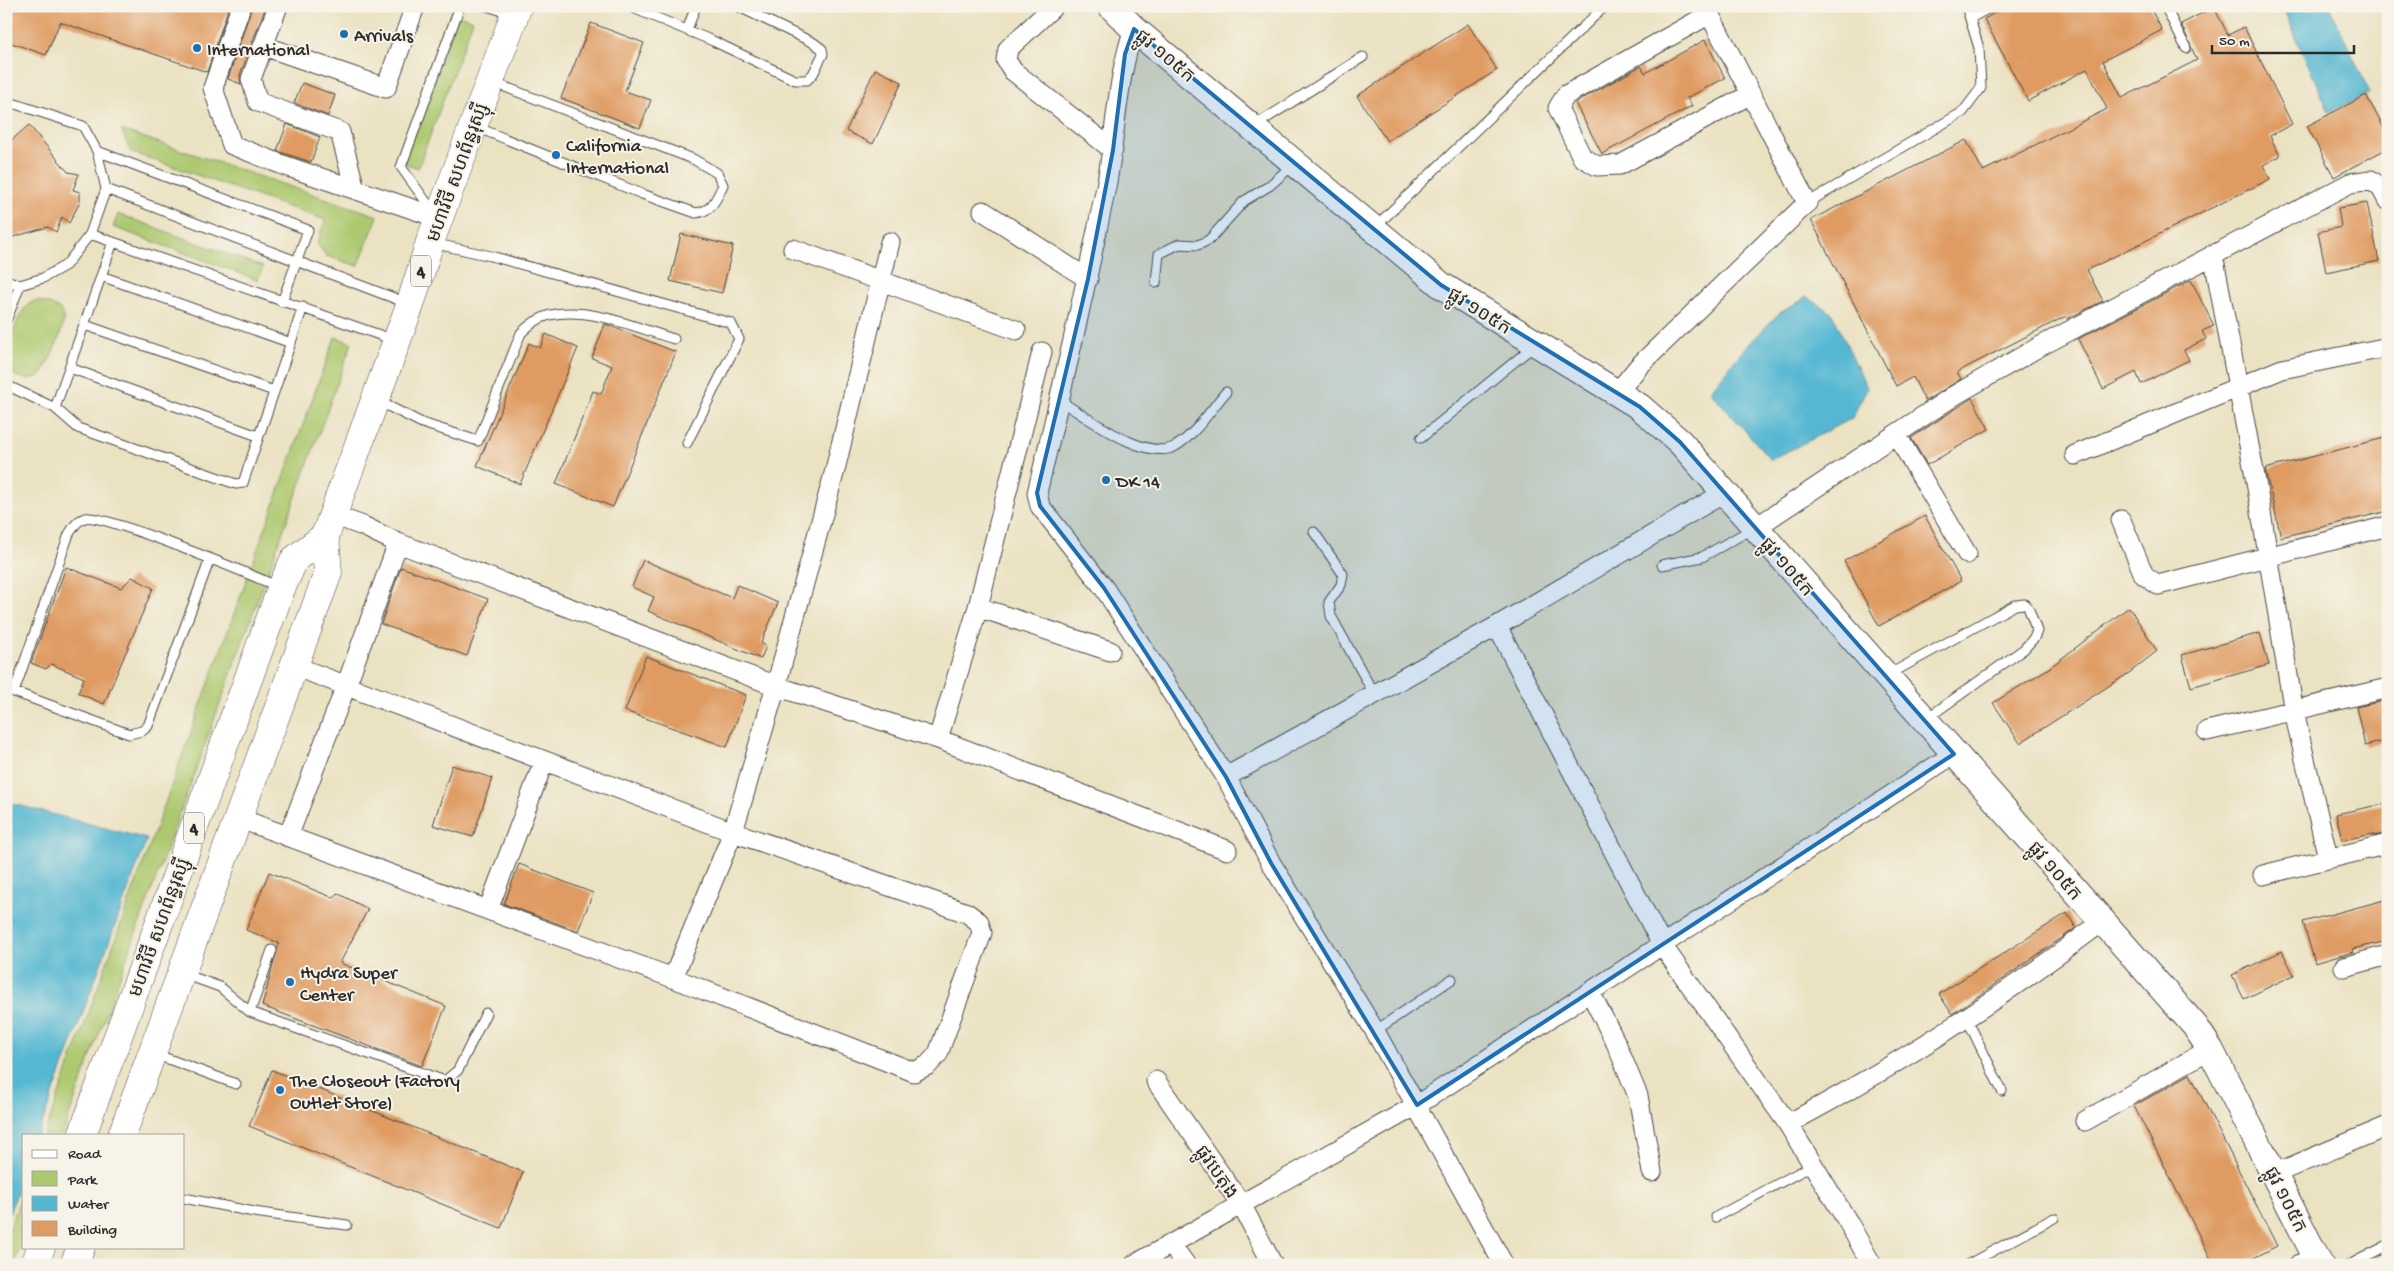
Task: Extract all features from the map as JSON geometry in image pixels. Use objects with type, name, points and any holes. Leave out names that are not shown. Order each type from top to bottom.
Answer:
[{"type":"highway","name":"មហាវិថី សហព័ន្ធរុស្ស៊ី","points":[[122,1134],[328,573],[329,525],[410,305],[434,230],[516,11]]},
{"type":"highway","name":"មហាវិថី សហព័ន្ធរុស្ស៊ី","points":[[82,1134],[281,588],[294,560],[329,525]]},
{"type":"highway","points":[[35,1265],[41,1248]]},
{"type":"highway","points":[[74,1265],[80,1248]]},
{"type":"main road","name":"ផ្លូវ ១០៥ក","points":[[1111,6],[1134,29],[1441,285],[1536,345],[1640,406],[1680,442],[2195,1026],[2210,1049],[2274,1174],[2311,1262]]},
{"type":"street","points":[[241,6],[213,88],[232,145],[355,190],[434,230]]},
{"type":"street","points":[[278,6],[251,79],[258,102],[340,132],[355,190]]},
{"type":"street","points":[[264,46],[386,88],[415,6]]},
{"type":"street","points":[[1054,6],[1008,50],[1006,60],[1013,71],[1113,150]]},
{"type":"street","points":[[1617,393],[1639,366],[1807,203],[1751,94],[1712,19],[1706,16],[1566,95],[1558,108],[1582,157],[1597,166],[1620,166],[1751,94]]},
{"type":"street","points":[[1134,29],[1125,54],[1113,150],[1088,279],[1037,493],[1040,506],[1104,588],[1226,777],[1271,863],[1376,1031],[1504,1265]]},
{"type":"street","points":[[1755,528],[1955,395],[2037,348],[2350,183],[2371,180],[2381,188],[2388,201]]},
{"type":"street","points":[[983,211],[1088,279]]},
{"type":"street","points":[[673,978],[733,832],[776,686],[835,470],[890,242]]},
{"type":"street","points":[[793,249],[1016,330]]},
{"type":"street","points":[[2213,254],[2239,386],[2294,712],[2328,858]]},
{"type":"street","points":[[2075,456],[2282,369],[2388,347]]},
{"type":"street","points":[[938,739],[978,607],[1042,352]]},
{"type":"street","points":[[1896,434],[1967,554]]},
{"type":"street","points":[[1226,777],[1497,626],[1724,493]]},
{"type":"street","points":[[2121,520],[2135,558],[2144,575],[2158,585],[2388,526]]},
{"type":"street","points":[[329,525],[363,526],[398,543],[776,686],[938,739],[1227,850]]},
{"type":"street","points":[[288,837],[398,543]]},
{"type":"street","points":[[978,607],[1110,651]]},
{"type":"street","points":[[1497,626],[1662,945],[1788,1124],[1872,1265]]},
{"type":"street","points":[[238,818],[673,978],[914,1072],[928,1065],[938,1054],[982,933],[979,922],[967,913],[733,832],[294,666]]},
{"type":"street","points":[[2206,731],[2294,712],[2388,688]]},
{"type":"street","points":[[1134,1265],[1417,1105],[1954,754]]},
{"type":"street","points":[[488,910],[544,761]]},
{"type":"street","points":[[2263,875],[2388,844]]},
{"type":"street","points":[[1788,1124],[1855,1088],[1968,1019],[2102,922]]},
{"type":"street","points":[[2344,967],[2388,955]]},
{"type":"street","points":[[1590,992],[1616,1042],[1638,1096],[1652,1172]]},
{"type":"street","points":[[2084,1121],[2210,1049]]},
{"type":"street","name":"ផ្លូវបេតុង","points":[[1156,1081],[1242,1204],[1272,1265]]},
{"type":"street","points":[[2274,1174],[2388,1126]]},
{"type":"street","points":[[1171,1244],[1186,1265]]},
{"type":"lane","points":[[460,6],[401,167],[434,230],[491,256],[731,323],[738,339],[732,356],[687,443]]},
{"type":"lane","points":[[487,6],[516,11]]},
{"type":"lane","points":[[628,6],[687,30],[795,80],[807,80],[813,74],[824,54],[822,49],[814,43],[737,6]]},
{"type":"lane","points":[[687,30],[696,6]]},
{"type":"lane","points":[[1373,229],[1606,6]]},
{"type":"lane","points":[[1807,203],[1963,112],[1981,88],[1979,48],[1966,6]]},
{"type":"lane","points":[[1971,18],[1992,6]]},
{"type":"lane","points":[[2165,6],[2186,48]]},
{"type":"lane","points":[[1252,128],[1363,56]]},
{"type":"lane","points":[[473,126],[642,194],[696,213],[704,212],[712,207],[723,185],[717,173],[693,159],[490,81]]},
{"type":"lane","points":[[6,101],[83,126],[97,151],[106,189],[90,234],[66,265],[43,278],[20,285],[6,280]]},
{"type":"lane","points":[[97,151],[308,230],[282,302]]},
{"type":"lane","points":[[1156,283],[1159,254],[1179,244],[1198,245],[1210,240],[1244,201],[1269,186],[1295,164]]},
{"type":"lane","points":[[106,189],[410,305]]},
{"type":"lane","points":[[90,234],[397,341]]},
{"type":"lane","points":[[56,408],[113,242]]},
{"type":"lane","points":[[102,276],[291,343]]},
{"type":"lane","points":[[6,321],[20,285]]},
{"type":"lane","points":[[6,385],[56,408],[78,428],[236,484],[243,483],[247,477],[258,436],[304,307]]},
{"type":"lane","points":[[374,399],[422,423],[478,441],[520,333],[534,321],[550,315],[593,314],[674,339]]},
{"type":"lane","points":[[85,325],[274,391]]},
{"type":"lane","points":[[1421,438],[1536,345]]},
{"type":"lane","points":[[70,368],[258,436]]},
{"type":"lane","points":[[1060,401],[1136,446],[1160,450],[1175,446],[1187,437],[1226,392]]},
{"type":"lane","points":[[210,559],[148,726],[142,731],[129,734],[10,691],[75,524],[85,518],[98,519],[210,559],[281,588]]},
{"type":"lane","points":[[1662,565],[1702,557],[1755,528]]},
{"type":"lane","points":[[1314,532],[1343,574],[1341,585],[1329,602],[1331,616],[1374,694]]},
{"type":"lane","points":[[1886,677],[2015,605],[2024,604],[2028,607],[2037,630],[2034,638],[2024,650],[1924,720]]},
{"type":"lane","points":[[250,1012],[272,950]]},
{"type":"lane","points":[[181,973],[220,987],[250,1012],[445,1080],[458,1070],[486,1013]]},
{"type":"lane","points":[[1376,1031],[1452,980]]},
{"type":"lane","points":[[1968,1019],[2002,1091]]},
{"type":"lane","points":[[152,1053],[236,1084]]},
{"type":"lane","points":[[1716,1216],[1813,1165]]},
{"type":"lane","points":[[185,1198],[254,1212],[347,1225]]},
{"type":"lane","points":[[1967,1265],[2054,1218]]},
{"type":"lane","points":[[2349,1265],[2388,1245]]},
{"type":"highlighted area","points":[[1134,29],[1441,285],[1640,407],[1680,442],[1954,754],[1417,1105],[1271,863],[1226,777],[1104,588],[1040,506],[1037,493],[1088,279],[1113,150],[1125,54]]},
{"type":"green space","points":[[458,15],[473,20],[418,168],[403,163]]},
{"type":"green space","points":[[121,130],[378,216],[358,266],[326,256],[317,243],[325,220],[131,152]]},
{"type":"green space","points":[[118,214],[263,267],[258,280],[113,227]]},
{"type":"green space","points":[[39,301],[59,309],[64,319],[57,343],[43,373],[29,379],[19,377],[7,369],[8,354],[12,335],[19,317],[29,304]]},
{"type":"green space","points":[[335,337],[352,343],[62,1134],[44,1134]]},
{"type":"green space","points":[[22,1194],[22,1243],[14,1265],[6,1265],[6,1237]]},
{"type":"water","points":[[2282,6],[2329,6],[2370,93],[2329,112]]},
{"type":"water","points":[[1807,297],[1832,313],[1867,388],[1852,418],[1771,460],[1710,391],[1740,354],[1778,314]]},
{"type":"water","points":[[6,802],[147,839],[38,1134],[22,1134],[22,1179],[6,1222]]},
{"type":"building","name":"International","points":[[6,6],[229,6],[207,72],[60,22],[46,55],[6,41]]},
{"type":"building","points":[[252,6],[266,6],[240,75],[241,84],[228,79]]},
{"type":"building","points":[[2007,6],[2149,6],[2162,30],[2103,61],[2122,98],[2197,60],[2181,24],[2214,7],[2228,35],[2244,27],[2292,124],[2270,136],[2280,156],[2263,165],[2270,179],[2087,270],[2103,301],[2067,319],[2066,316],[1957,372],[1961,379],[1925,401],[1913,377],[1896,386],[1811,220],[1966,140],[1983,171],[2107,109],[2087,69],[2028,101],[1984,19]]},
{"type":"building","points":[[591,23],[644,43],[625,91],[651,100],[640,128],[561,98]]},
{"type":"building","points":[[1468,24],[1497,70],[1387,141],[1357,96]]},
{"type":"building","points":[[1705,40],[1725,78],[1687,98],[1692,106],[1602,154],[1575,103],[1641,66],[1645,73]]},
{"type":"building","points":[[875,69],[902,82],[873,144],[846,131]]},
{"type":"building","points":[[302,83],[335,95],[328,116],[294,103]]},
{"type":"building","points":[[2366,95],[2388,136],[2388,148],[2334,177],[2307,126]]},
{"type":"building","points":[[287,124],[320,137],[311,162],[277,151]]},
{"type":"building","points":[[29,125],[68,172],[79,174],[73,190],[80,192],[80,202],[69,223],[62,217],[56,232],[48,227],[6,239],[6,145]]},
{"type":"building","points":[[2367,203],[2379,261],[2326,272],[2318,232],[2341,227],[2338,208]]},
{"type":"building","points":[[681,234],[733,246],[722,293],[670,281]]},
{"type":"building","points":[[2191,280],[2214,326],[2202,331],[2206,339],[2184,350],[2189,360],[2141,384],[2136,372],[2103,389],[2078,339]]},
{"type":"building","points":[[605,324],[676,352],[613,507],[556,484],[593,391],[601,394],[612,366],[592,358]]},
{"type":"building","points":[[546,334],[578,348],[520,484],[477,466],[529,343],[540,348]]},
{"type":"building","points":[[1972,398],[1989,429],[1927,465],[1911,438]]},
{"type":"building","points":[[2388,437],[2388,511],[2281,537],[2265,469]]},
{"type":"building","points":[[1925,516],[1961,581],[1879,626],[1844,561]]},
{"type":"building","points":[[643,560],[732,598],[737,585],[778,603],[761,643],[766,646],[761,659],[648,611],[654,597],[632,587]]},
{"type":"building","points":[[66,567],[121,588],[132,577],[153,588],[104,704],[78,693],[84,678],[51,664],[46,669],[31,663]]},
{"type":"building","points":[[401,567],[488,599],[467,656],[381,624]]},
{"type":"building","points":[[2129,607],[2157,651],[2129,673],[2020,743],[1993,703],[2049,668]]},
{"type":"building","points":[[2260,633],[2269,665],[2191,687],[2182,655]]},
{"type":"building","points":[[646,656],[746,695],[727,747],[625,711]]},
{"type":"building","points":[[2388,700],[2388,740],[2365,746],[2356,707]]},
{"type":"building","points":[[452,765],[492,778],[473,837],[433,825]]},
{"type":"building","points":[[2388,803],[2388,833],[2342,840],[2336,814]]},
{"type":"building","points":[[519,864],[593,893],[578,931],[504,904]]},
{"type":"building","points":[[269,872],[334,898],[337,893],[368,909],[340,963],[446,1006],[422,1066],[262,1006],[279,943],[246,930]]},
{"type":"building","points":[[2388,899],[2388,941],[2352,949],[2353,952],[2315,963],[2303,922]]},
{"type":"building","points":[[2067,913],[2076,928],[1952,1014],[1939,994]]},
{"type":"building","points":[[2282,951],[2294,975],[2244,999],[2232,975]]},
{"type":"building","points":[[272,1070],[523,1172],[501,1228],[249,1126]]},
{"type":"building","points":[[2190,1074],[2277,1246],[2240,1265],[2214,1265],[2134,1106]]},
{"type":"place","name":"Arrivals","points":[[344,34]]},
{"type":"place","name":"International","points":[[197,48]]},
{"type":"place","name":"California International","points":[[556,155]]},
{"type":"place","name":"DK 14","points":[[1106,480]]},
{"type":"place","name":"Hydra Super Center","points":[[290,982]]},
{"type":"place","name":"The Closeout (Factory Outlet Store)","points":[[280,1090]]}]
